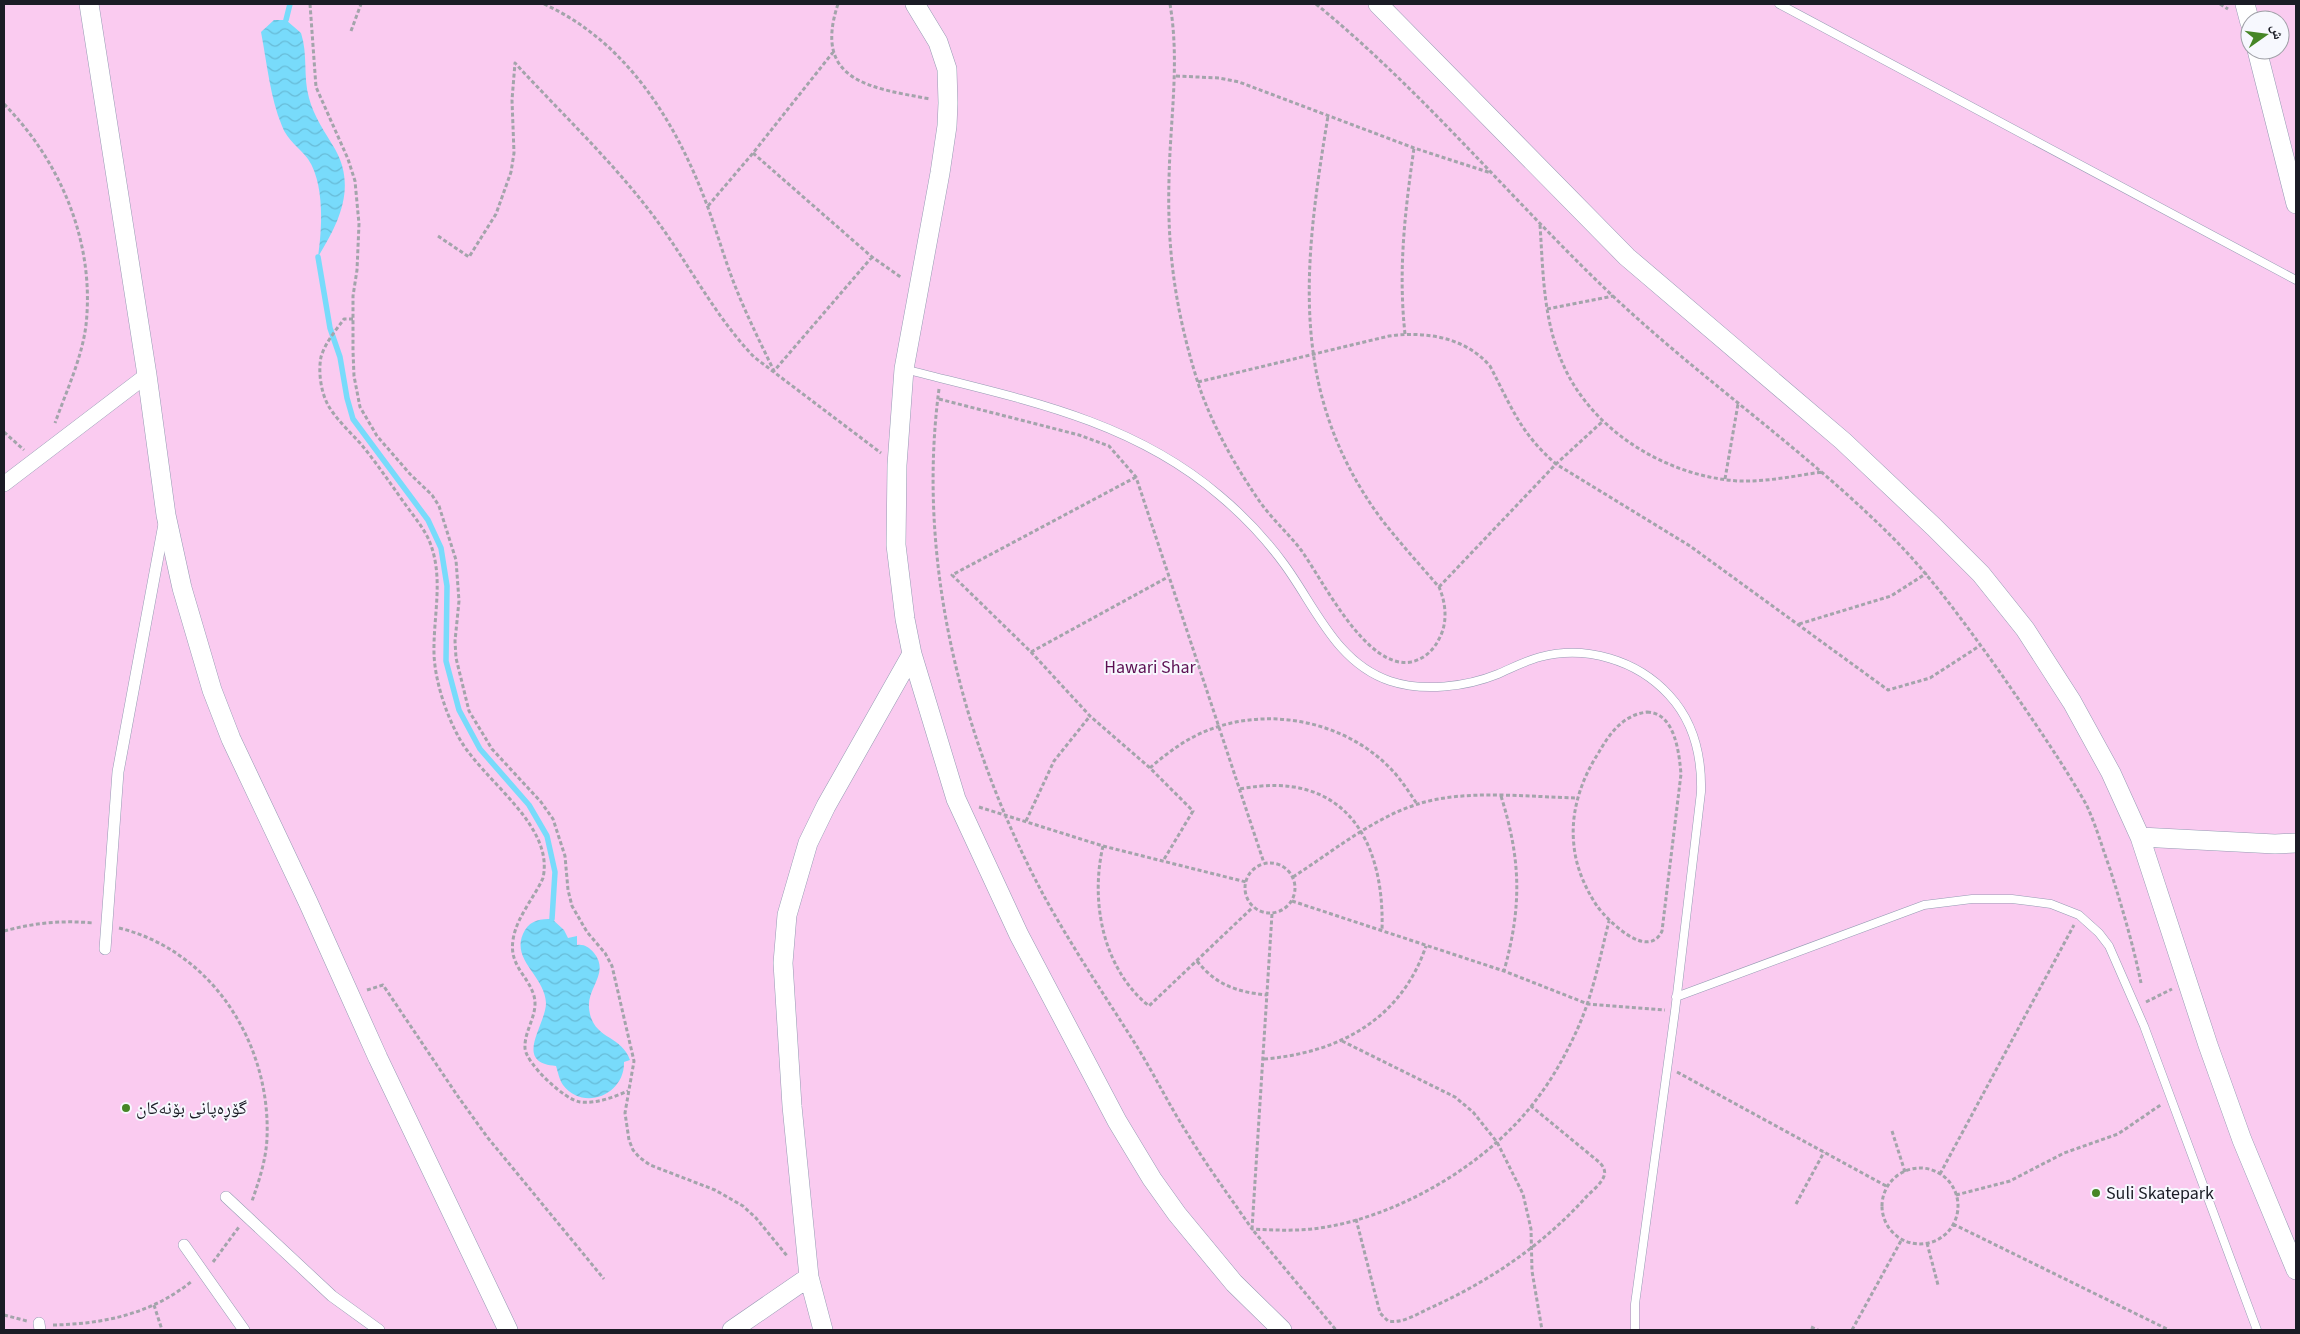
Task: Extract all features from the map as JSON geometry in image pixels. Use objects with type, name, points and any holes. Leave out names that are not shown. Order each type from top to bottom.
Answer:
[{"type":"street","points":[[90,4],[147,375],[166,515],[182,588],[212,690],[231,739],[508,1330]]},
{"type":"street","points":[[915,4],[938,42],[947,69],[948,103],[947,126],[940,173],[904,368],[897,465],[896,545],[905,619],[912,654],[956,799],[1019,935],[1117,1121],[1152,1180],[1177,1214],[1234,1283],[1282,1330]]},
{"type":"street","points":[[1378,4],[1627,257],[1843,440],[1981,574],[2025,629],[2072,702],[2111,773],[2140,837],[2208,1045],[2242,1140],[2296,1270]]},
{"type":"street","points":[[2260,60],[2296,204]]},
{"type":"street","points":[[4,484],[147,375]]},
{"type":"street","points":[[105,949],[118,772],[166,515]]},
{"type":"street","points":[[822,1330],[808,1277],[792,1106],[783,963],[787,915],[808,843],[826,806],[912,654]]},
{"type":"street","points":[[2140,837],[2275,844],[2296,843]]},
{"type":"street","points":[[226,1197],[332,1296],[379,1330]]},
{"type":"street","points":[[184,1245],[244,1330]]},
{"type":"street","points":[[732,1330],[808,1277]]},
{"type":"lane","points":[[1779,4],[2296,280]]},
{"type":"lane","points":[[904,368],[1080,418],[1140,442],[1192,473],[1239,513],[1271,547],[1345,653],[1365,670],[1391,681],[1421,686],[1463,684],[1498,674],[1538,658],[1572,653],[1606,657],[1640,671],[1654,680],[1673,700],[1686,719],[1696,741],[1702,772],[1668,1067],[1636,1304],[1636,1330]]},
{"type":"lane","points":[[1676,997],[1924,905],[1972,899],[2012,899],[2051,904],[2079,915],[2100,933],[2109,946],[2144,1026],[2257,1330]]},
{"type":"path","points":[[310,4],[316,87],[348,159],[355,181],[359,224],[352,319],[354,376],[360,407],[366,420],[392,454],[432,495],[439,506],[456,560],[458,580],[456,658],[469,711],[492,748],[541,802],[553,819],[565,856],[568,890],[572,906],[586,932],[605,954],[612,966],[633,1052],[633,1073],[626,1100],[628,1140],[638,1157],[664,1171],[714,1190],[743,1206],[756,1218],[781,1250],[808,1277]]},
{"type":"path","points":[[351,30],[360,4]]},
{"type":"path","points":[[544,4],[566,14],[587,28],[615,53],[652,95],[673,129],[708,206],[746,316],[774,371]]},
{"type":"path","points":[[838,4],[832,26],[834,51],[846,71],[864,84],[948,103]]},
{"type":"path","points":[[1170,4],[1176,76],[1169,179],[1172,278],[1198,382],[1207,406],[1231,455],[1261,503],[1300,549],[1347,619],[1380,654],[1396,662],[1405,662],[1422,658],[1434,649],[1441,636],[1446,614],[1444,599],[1439,587],[1383,520],[1349,466],[1322,398],[1312,354],[1309,314],[1311,232],[1314,201],[1328,116]]},
{"type":"path","points":[[1316,4],[1363,42],[1424,101],[1540,225],[1613,296],[1652,332],[1822,472],[1927,573],[1980,645],[2059,759],[2086,804],[2094,820],[2123,911],[2141,984]]},
{"type":"path","points":[[708,206],[834,51]]},
{"type":"path","points":[[438,236],[469,257],[496,214],[511,172],[514,152],[512,100],[515,63],[638,196],[668,237],[725,325],[754,357],[897,465]]},
{"type":"path","points":[[1176,76],[1219,78],[1239,82],[1414,148],[1492,173]]},
{"type":"path","points":[[4,104],[20,121],[56,172],[76,225],[86,274],[86,326],[76,364],[40,456],[4,432]]},
{"type":"path","points":[[1405,334],[1401,301],[1401,253],[1414,148]]},
{"type":"path","points":[[753,153],[872,256],[918,289]]},
{"type":"path","points":[[1540,225],[1547,309],[1560,357],[1570,377],[1603,421],[1619,436],[1663,461],[1695,473],[1725,479],[1756,480],[1822,472]]},
{"type":"path","points":[[774,371],[872,256]]},
{"type":"path","points":[[1547,309],[1613,296]]},
{"type":"path","points":[[352,319],[344,319],[321,357],[320,373],[327,404],[390,483],[428,538],[436,568],[438,585],[434,657],[440,688],[452,724],[457,736],[482,769],[526,818],[540,844],[545,869],[543,878],[516,928],[512,948],[518,971],[531,988],[535,1002],[526,1038],[526,1054],[529,1062],[536,1069],[578,1102],[605,1099],[629,1090]]},
{"type":"path","points":[[1198,382],[1312,354],[1405,334],[1445,339],[1466,346],[1483,358],[1490,366],[1520,424],[1543,452],[1556,464],[1690,546],[1888,690],[1930,678],[1980,645]]},
{"type":"path","points":[[941,378],[934,426],[933,477],[936,549],[945,620],[984,760],[1004,814],[1055,913],[1138,1048],[1187,1133],[1252,1229],[1336,1330]]},
{"type":"path","points":[[939,399],[1079,435],[1109,446],[1136,477],[1264,864]]},
{"type":"path","points":[[1725,479],[1738,403]]},
{"type":"path","points":[[1439,587],[1556,464],[1603,421]]},
{"type":"path","points":[[1136,477],[952,574],[1031,652],[1090,716],[1150,768],[1193,811],[1163,861]]},
{"type":"path","points":[[1799,624],[1891,596],[1927,573]]},
{"type":"path","points":[[1031,652],[1168,576]]},
{"type":"path","points":[[1653,712],[1666,723],[1677,744],[1681,774],[1662,931],[1654,940],[1645,942],[1631,937],[1609,921],[1588,891],[1576,861],[1573,830],[1578,798],[1593,761],[1608,737],[1624,721],[1631,716],[1653,712]]},
{"type":"path","points":[[1026,821],[1054,761],[1090,716]]},
{"type":"path","points":[[1150,768],[1187,740],[1218,728],[1260,719],[1282,718],[1335,731],[1356,741],[1390,768],[1417,804]]},
{"type":"path","points":[[1240,788],[1266,784],[1302,788],[1336,803],[1350,816],[1362,833],[1374,859],[1379,876],[1382,892],[1382,930]]},
{"type":"path","points":[[1500,796],[1509,823],[1517,873],[1514,934],[1504,971]]},
{"type":"path","points":[[1293,877],[1362,833],[1417,804],[1457,797],[1578,798]]},
{"type":"path","points":[[1004,814],[1103,846],[1246,882]]},
{"type":"path","points":[[1103,846],[1098,874],[1102,922],[1111,955],[1118,972],[1136,995],[1150,1006],[1253,907]]},
{"type":"path","points":[[1264,864],[1281,865],[1293,877],[1295,885],[1292,901],[1287,907],[1272,914],[1264,913],[1253,907],[1246,897],[1246,882],[1250,873],[1264,864]]},
{"type":"path","points":[[1292,901],[1504,971],[1588,1004],[1675,1010]]},
{"type":"path","points":[[1252,1229],[1272,914]]},
{"type":"path","points":[[1940,1174],[2079,915]]},
{"type":"path","points":[[1252,1229],[1277,1231],[1314,1229],[1388,1210],[1413,1198],[1461,1168],[1497,1142],[1531,1106],[1566,1053],[1588,1004],[1609,921]]},
{"type":"path","points":[[1264,1059],[1306,1053],[1342,1041],[1374,1020],[1402,992],[1420,963],[1426,946]]},
{"type":"path","points":[[4,1315],[40,1326],[88,1324],[122,1318],[154,1305],[184,1287],[202,1272],[232,1238],[245,1216],[261,1175],[267,1140],[267,1105],[261,1071],[249,1038],[232,1008],[210,981],[183,958]]},
{"type":"path","points":[[1197,961],[1206,972],[1222,984],[1242,992],[1267,995]]},
{"type":"path","points":[[2144,1003],[2188,982]]},
{"type":"path","points":[[350,995],[383,985],[458,1098],[488,1138],[604,1279]]},
{"type":"path","points":[[2142,994],[2144,1026]]},
{"type":"path","points":[[1342,1041],[1455,1097],[1473,1112],[1497,1142],[1522,1194],[1531,1229],[1532,1271],[1542,1330]]},
{"type":"path","points":[[1668,1067],[1888,1187]]},
{"type":"path","points":[[1956,1195],[2010,1181],[2064,1153],[2118,1134],[2170,1098]]},
{"type":"path","points":[[1356,1219],[1380,1313],[1388,1321],[1403,1320],[1451,1299],[1506,1267],[1531,1248],[1578,1206],[1600,1183],[1604,1174],[1603,1167],[1599,1162],[1531,1106]]},
{"type":"path","points":[[1892,1131],[1905,1172]]},
{"type":"path","points":[[1796,1204],[1824,1152]]},
{"type":"path","points":[[1921,1168],[1940,1174],[1949,1182],[1956,1195],[1958,1206],[1953,1224],[1942,1237],[1927,1243],[1915,1243],[1902,1239],[1891,1230],[1884,1214],[1884,1197],[1888,1187],[1898,1176],[1921,1168]]},
{"type":"path","points":[[1953,1224],[2169,1330]]},
{"type":"path","points":[[1852,1330],[1902,1239]]},
{"type":"path","points":[[1927,1243],[1938,1284]]},
{"type":"path","points":[[154,1305],[162,1330]]},
{"type":"path","points":[[1811,1327],[1818,1330]]},
{"type":"green space","name":"Hawari Shar","points":[[4,4],[2296,4],[2296,1330],[4,1330]]},
{"type":"water","points":[[274,20],[286,20],[301,33],[307,90],[311,105],[335,149],[341,163],[344,178],[345,192],[338,219],[318,257],[321,233],[321,207],[317,181],[308,159],[284,131],[274,103],[269,80],[261,32]]},
{"type":"water","points":[[552,919],[564,930],[568,938],[577,936],[577,945],[588,948],[598,960],[599,974],[589,1000],[591,1018],[601,1032],[620,1045],[630,1060],[624,1062],[623,1073],[618,1083],[602,1096],[582,1097],[572,1093],[563,1085],[556,1066],[543,1063],[536,1058],[534,1051],[534,1042],[545,1012],[546,1003],[540,984],[524,958],[521,950],[521,940],[530,924],[540,920]]},
{"type":"waterway","points":[[286,20],[290,4]]},
{"type":"waterway","points":[[318,257],[330,328],[340,357],[347,398],[353,419],[428,520],[441,548],[447,586],[446,661],[459,710],[480,749],[529,805],[547,836],[555,872],[552,919]]},
{"type":"place","name":"گۆڕەپانی بۆنەکان","points":[[126,1108]]},
{"type":"place","name":"Suli Skatepark","points":[[2096,1193]]}]
